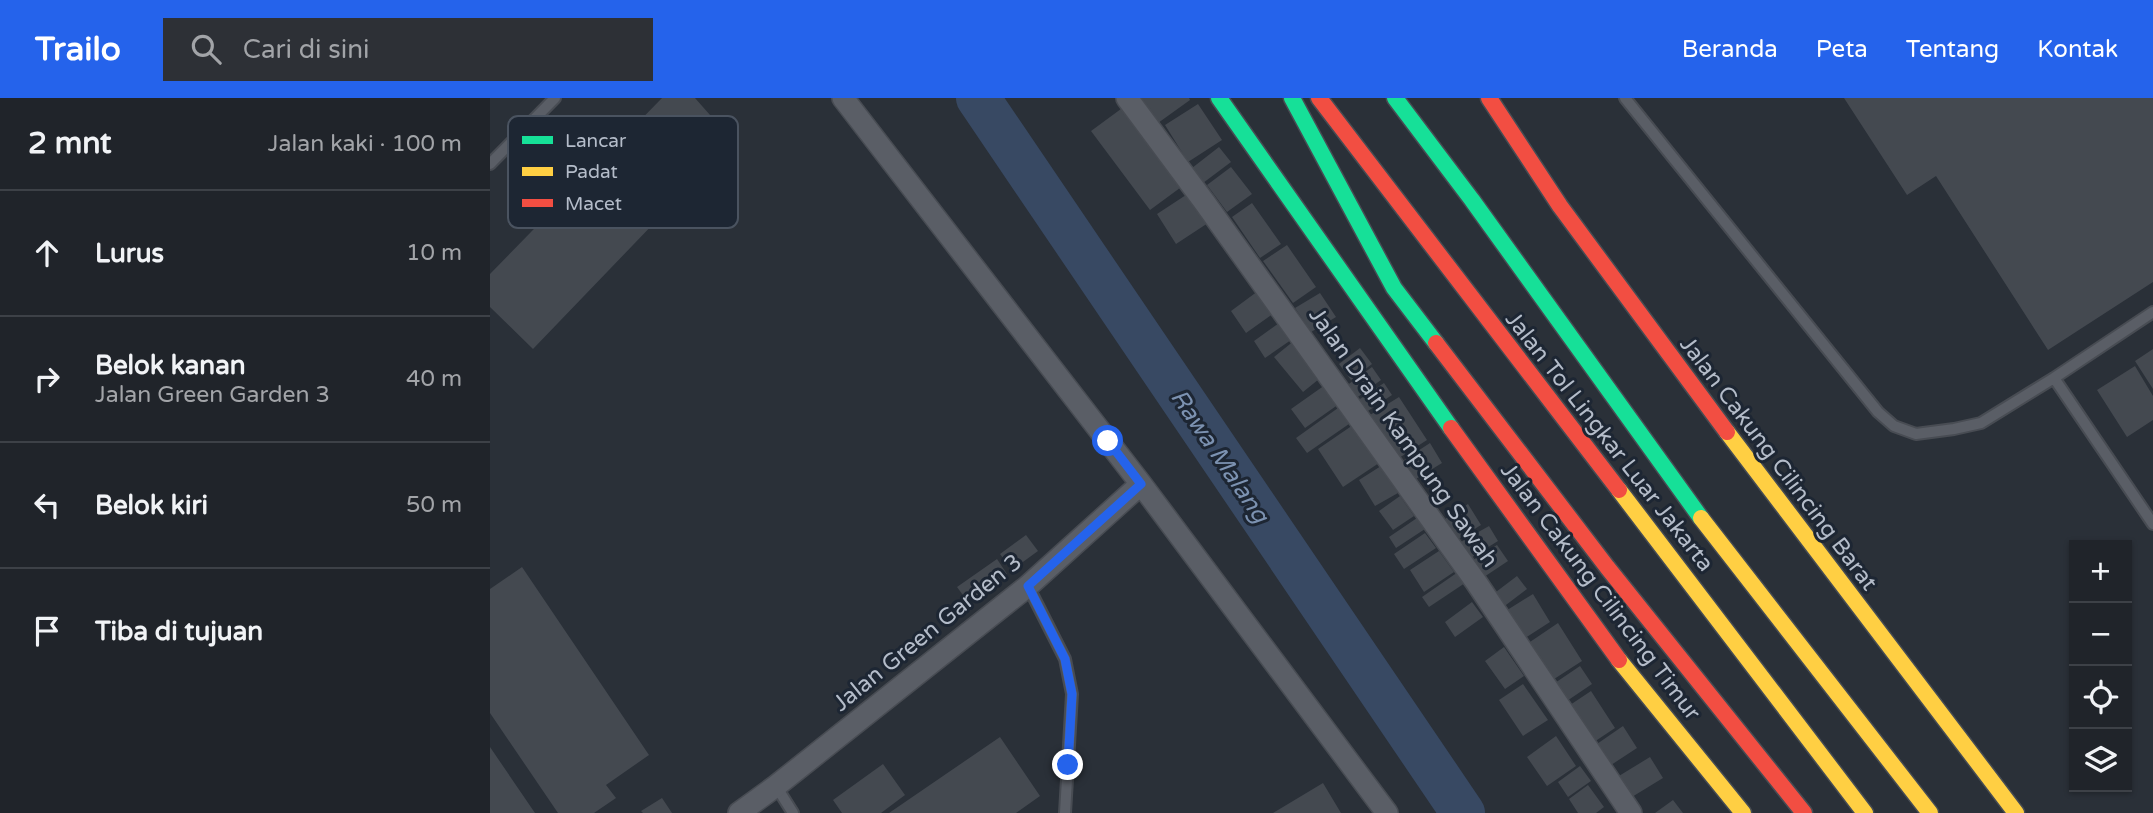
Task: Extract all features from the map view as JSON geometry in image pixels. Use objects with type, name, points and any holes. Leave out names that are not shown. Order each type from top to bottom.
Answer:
[{"type":"highway","name":"Jalan Cakung Cilincing Timur","points":[[1219,98],[1426,393],[1628,672],[1743,813]]},
{"type":"highway","points":[[1292,98],[1394,288],[1607,567],[1804,813]]},
{"type":"highway","name":"Jalan Tol Lingkar Luar Jakarta","points":[[1319,98],[1865,813]]},
{"type":"highway","name":"Jalan Tol Lingkar Luar Jakarta","points":[[1395,98],[1696,511],[1930,813]]},
{"type":"highway","name":"Jalan Cakung Cilincing Barat","points":[[1482,101],[1512,135],[1766,485],[2016,813]]},
{"type":"street","points":[[843,98],[1141,484],[1387,813]]},
{"type":"street","name":"Jalan Drain Kampung Sawah","points":[[1127,98],[1476,582],[1631,813]]},
{"type":"street","name":"Jalan Green Garden 3","points":[[739,813],[1028,586],[1141,484]]},
{"type":"lane","points":[[537,116],[555,98]]},
{"type":"lane","points":[[1625,98],[1878,412],[1894,426],[1916,434],[1981,423],[2153,312]]},
{"type":"lane","points":[[490,164],[508,146]]},
{"type":"lane","points":[[2054,377],[2153,524]]},
{"type":"lane","points":[[1028,586],[1065,659],[1072,694],[1065,813]]},
{"type":"lane","points":[[776,786],[793,813]]},
{"type":"building","points":[[662,98],[695,98],[711,116],[644,116]]},
{"type":"building","points":[[1141,98],[1189,98],[1190,100],[1158,123]]},
{"type":"building","points":[[1844,98],[2153,98],[2153,282],[2048,350],[1936,176],[1907,195]]},
{"type":"building","points":[[1198,104],[1222,140],[1188,162],[1165,125]]},
{"type":"building","points":[[1125,106],[1184,185],[1150,210],[1091,131]]},
{"type":"building","points":[[1219,147],[1231,162],[1203,183],[1192,168]]},
{"type":"building","points":[[1231,167],[1252,194],[1227,212],[1207,185]]},
{"type":"building","points":[[1189,193],[1208,223],[1176,244],[1157,214]]},
{"type":"building","points":[[1252,203],[1281,244],[1260,258],[1232,217]]},
{"type":"building","points":[[535,228],[649,228],[533,349],[490,307],[490,274]]},
{"type":"building","points":[[1287,245],[1316,287],[1293,303],[1263,261]]},
{"type":"building","points":[[1258,291],[1274,313],[1246,333],[1231,311]]},
{"type":"building","points":[[1320,293],[1336,317],[1311,332],[1295,308]]},
{"type":"building","points":[[1279,323],[1291,340],[1265,358],[1254,341]]},
{"type":"building","points":[[1295,340],[1324,375],[1303,392],[1274,357]]},
{"type":"building","points":[[1360,348],[1372,364],[1351,380],[1339,364]]},
{"type":"building","points":[[2153,349],[2153,389],[2135,361]]},
{"type":"building","points":[[2135,366],[2153,396],[2153,420],[2127,437],[2097,390]]},
{"type":"building","points":[[1372,367],[1381,380],[1355,399],[1346,386]]},
{"type":"building","points":[[1384,383],[1392,395],[1365,413],[1357,401]]},
{"type":"building","points":[[1325,385],[1339,404],[1305,428],[1291,409]]},
{"type":"building","points":[[1399,397],[1427,440],[1399,458],[1370,415]]},
{"type":"building","points":[[1338,408],[1349,424],[1307,453],[1296,438]]},
{"type":"building","points":[[1353,425],[1379,463],[1343,487],[1318,449]]},
{"type":"building","points":[[1430,443],[1442,463],[1416,479],[1404,460]]},
{"type":"building","points":[[1381,466],[1398,493],[1375,506],[1359,480]]},
{"type":"building","points":[[1400,496],[1414,516],[1393,530],[1379,511]]},
{"type":"building","points":[[1468,504],[1481,525],[1452,543],[1439,523]]},
{"type":"building","points":[[1417,518],[1425,529],[1396,548],[1389,537]]},
{"type":"building","points":[[1489,526],[1498,541],[1469,559],[1459,543]]},
{"type":"building","points":[[1425,533],[1436,548],[1404,569],[1394,554]]},
{"type":"building","points":[[1026,535],[1038,551],[1012,570],[1000,554]]},
{"type":"building","points":[[1497,545],[1508,561],[1481,579],[1470,562]]},
{"type":"building","points":[[1439,551],[1454,572],[1424,592],[1410,570]]},
{"type":"building","points":[[997,559],[1007,574],[968,602],[957,587]]},
{"type":"building","points":[[522,567],[649,755],[606,785],[616,798],[594,813],[558,813],[490,713],[490,589]]},
{"type":"building","points":[[1458,572],[1465,583],[1429,607],[1422,597]]},
{"type":"building","points":[[1517,576],[1527,589],[1502,608],[1492,595]]},
{"type":"building","points":[[1533,594],[1550,622],[1522,640],[1504,612]]},
{"type":"building","points":[[1472,602],[1483,617],[1455,637],[1445,622]]},
{"type":"building","points":[[1558,623],[1582,661],[1551,681],[1527,644]]},
{"type":"building","points":[[1504,647],[1524,676],[1505,689],[1485,661]]},
{"type":"building","points":[[1580,666],[1592,684],[1561,705],[1549,687]]},
{"type":"building","points":[[1523,684],[1548,720],[1523,736],[1499,700]]},
{"type":"building","points":[[1591,691],[1615,728],[1594,742],[1570,705]]},
{"type":"building","points":[[1623,726],[1637,748],[1608,767],[1594,746]]},
{"type":"building","points":[[1556,736],[1576,766],[1547,786],[1527,757]]},
{"type":"building","points":[[1000,737],[1040,796],[1016,813],[889,813]]},
{"type":"building","points":[[490,747],[535,813],[490,813]]},
{"type":"building","points":[[1650,757],[1663,778],[1627,800],[1614,779]]},
{"type":"building","points":[[883,764],[905,795],[881,813],[842,813],[833,800]]},
{"type":"building","points":[[1580,766],[1591,781],[1568,797],[1558,782]]},
{"type":"building","points":[[1323,783],[1341,813],[1273,813]]},
{"type":"building","points":[[1588,785],[1604,807],[1596,813],[1578,813],[1569,799]]},
{"type":"building","points":[[662,798],[672,813],[641,811]]},
{"type":"building","points":[[1673,800],[1683,813],[1655,813]]},
{"type":"waterway","name":"Rawa Malang","points":[[978,98],[1463,813]]},
{"type":"traffic: fast","points":[[1219,98],[1451,428]]},
{"type":"traffic: fast","points":[[1292,98],[1394,288],[1436,343]]},
{"type":"traffic: fast","points":[[1395,98],[1472,200],[1701,518]]},
{"type":"traffic: slow","points":[[1727,432],[2016,813]]},
{"type":"traffic: slow","points":[[1619,490],[1865,813]]},
{"type":"traffic: slow","points":[[1701,518],[1930,813]]},
{"type":"traffic: slow","points":[[1619,660],[1743,813]]},
{"type":"traffic: jam","points":[[1319,98],[1619,490]]},
{"type":"traffic: jam","points":[[1489,98],[1560,206],[1727,432]]},
{"type":"traffic: jam","points":[[1436,343],[1607,567],[1804,813]]},
{"type":"traffic: jam","points":[[1451,428],[1619,660]]},
{"type":"route","points":[[1068,765],[1072,694],[1065,659],[1028,586],[1141,484],[1108,441]]}]
